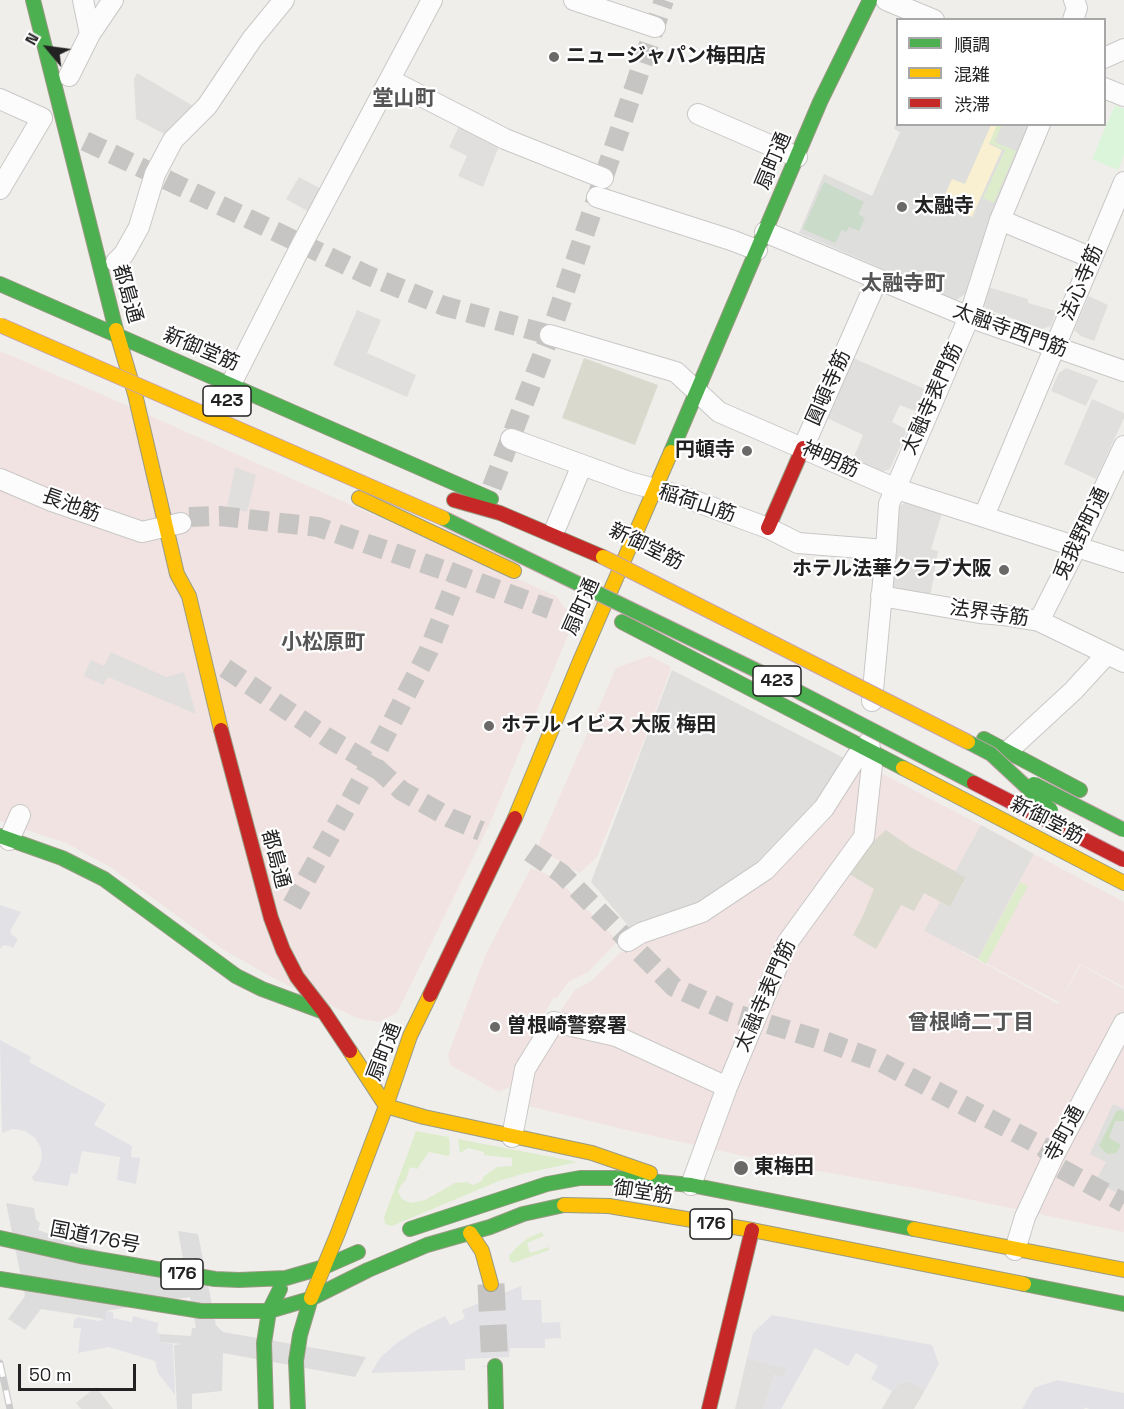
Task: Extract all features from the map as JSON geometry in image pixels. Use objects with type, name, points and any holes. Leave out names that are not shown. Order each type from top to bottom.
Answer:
[{"type":"main road","name":"都島通","points":[[33,0],[70,111],[108,304],[177,524],[177,574],[189,596],[204,664],[271,918],[290,965],[386,1106]]},
{"type":"main road","name":"扇町通","points":[[298,1409],[296,1361],[300,1335],[310,1299],[338,1233],[410,1036],[514,822],[596,609],[626,558],[820,102],[870,0]]},
{"type":"main road","points":[[64,54],[71,81]]},
{"type":"main road","name":"新御堂筋","points":[[0,284],[626,558],[1008,751],[1095,799]]},
{"type":"main road","name":"都島通","points":[[130,322],[155,407]]},
{"type":"main road","name":"423","points":[[0,325],[426,510],[768,676],[1124,860]]},
{"type":"main road","name":"新御堂筋","points":[[109,350],[144,367]]},
{"type":"main road","points":[[55,364],[135,394],[155,407],[316,478]]},
{"type":"main road","name":"圓頓寺筋","points":[[768,528],[803,448]]},
{"type":"main road","points":[[347,492],[531,579]]},
{"type":"main road","points":[[448,498],[498,528]]},
{"type":"main road","name":"423","points":[[448,498],[500,513],[603,557],[992,754],[1102,856],[1124,873]]},
{"type":"main road","name":"423","points":[[448,498],[599,565],[1124,830]]},
{"type":"main road","name":"423","points":[[426,510],[480,542],[1070,840],[1124,873]]},
{"type":"main road","name":"都島通","points":[[189,596],[192,570]]},
{"type":"main road","points":[[602,577],[623,588]]},
{"type":"main road","name":"新御堂筋","points":[[596,609],[863,753],[1124,883]]},
{"type":"main road","name":"423","points":[[741,647],[858,707]]},
{"type":"main road","points":[[996,778],[1124,843]]},
{"type":"main road","points":[[5,838],[63,858],[104,879],[236,976],[324,1012]]},
{"type":"main road","points":[[386,1106],[424,1117],[592,1153],[683,1183]]},
{"type":"main road","name":"御堂筋","points":[[400,1233],[522,1191],[580,1178],[683,1183],[1124,1270]]},
{"type":"main road","name":"御堂筋","points":[[310,1299],[427,1245],[471,1233],[523,1214],[565,1205],[609,1206],[752,1230],[1124,1305]]},
{"type":"main road","points":[[709,1409],[752,1230]]},
{"type":"main road","points":[[266,1409],[264,1343],[269,1311],[286,1278],[338,1233]]},
{"type":"main road","points":[[471,1233],[482,1251],[491,1284]]},
{"type":"main road","name":"国道176号","points":[[0,1238],[80,1256],[215,1279],[239,1281],[286,1278],[324,1267]]},
{"type":"main road","name":"176","points":[[324,1267],[370,1246]]},
{"type":"main road","name":"176","points":[[0,1279],[201,1311],[269,1311],[310,1299]]},
{"type":"main road","points":[[495,1366],[496,1409]]},
{"type":"street","points":[[82,0],[90,34]]},
{"type":"street","points":[[71,81],[90,34],[113,0]]},
{"type":"street","points":[[115,261],[124,254],[139,227],[155,174],[173,140],[207,106],[252,39],[284,0]]},
{"type":"street","points":[[231,384],[302,244],[432,0]]},
{"type":"street","points":[[574,0],[655,27]]},
{"type":"street","points":[[886,0],[929,18]]},
{"type":"street","points":[[1074,0],[1077,8],[1074,18]]},
{"type":"street","points":[[1106,57],[1124,49]]},
{"type":"street","points":[[390,80],[505,139],[603,178]]},
{"type":"street","points":[[1106,88],[1124,96]]},
{"type":"street","points":[[0,99],[42,118],[70,111]]},
{"type":"street","points":[[698,114],[797,157]]},
{"type":"street","points":[[0,189],[42,118]]},
{"type":"street","name":"太融寺表門筋","points":[[683,1183],[727,1087],[786,943],[864,837],[872,764],[863,753],[873,683],[889,504],[969,317],[1000,220],[1039,126]]},
{"type":"street","name":"法心寺筋","points":[[984,516],[1124,182]]},
{"type":"street","points":[[597,197],[757,250]]},
{"type":"street","points":[[1000,220],[1092,258]]},
{"type":"street","name":"太融寺西門筋","points":[[765,232],[969,317],[1124,371]]},
{"type":"street","name":"圓頓寺筋","points":[[803,448],[877,280]]},
{"type":"street","name":"神明筋","points":[[550,335],[676,372],[719,412],[894,488],[1124,562]]},
{"type":"street","name":"稲荷山筋","points":[[511,439],[655,490],[681,496],[768,528],[798,543],[886,550]]},
{"type":"street","name":"兎我野町通","points":[[1039,621],[1124,446]]},
{"type":"street","points":[[556,527],[582,465]]},
{"type":"street","name":"長池筋","points":[[0,479],[52,501],[142,532],[177,524]]},
{"type":"street","name":"法界寺筋","points":[[881,596],[1039,621],[1115,658]]},
{"type":"street","points":[[1008,751],[1073,691],[1115,658]]},
{"type":"street","points":[[628,941],[641,933],[702,912],[765,870],[824,808],[863,753]]},
{"type":"street","points":[[5,838],[20,815]]},
{"type":"street","points":[[512,1137],[525,1069],[554,1022],[615,1036],[727,1087]]},
{"type":"street","name":"寺町通","points":[[1015,1250],[1025,1217],[1053,1157],[1124,1023]]},
{"type":"shaded area","points":[[137,73],[195,107],[170,137],[136,119],[134,79]]},
{"type":"shaded area","points":[[462,120],[499,146],[483,187],[458,176],[467,156],[449,147]]},
{"type":"shaded area","name":"太融寺","points":[[896,124],[896,126],[1030,126],[991,217],[965,294],[956,300],[799,233],[824,174],[872,196],[900,132],[894,129]]},
{"type":"shaded area","points":[[299,177],[323,190],[311,213],[286,199]]},
{"type":"shaded area","points":[[988,287],[1028,299],[1028,303],[1056,311],[1051,326],[1042,329],[986,309],[982,303]]},
{"type":"shaded area","points":[[1089,296],[1108,305],[1094,341],[1081,336],[1074,330]]},
{"type":"shaded area","points":[[357,310],[381,320],[367,353],[416,375],[407,397],[333,365]]},
{"type":"shaded area","points":[[0,351],[556,596],[569,613],[569,633],[490,823],[397,1013],[378,1022],[357,1018],[273,978],[224,950],[110,867],[66,843],[0,821]]},
{"type":"shaded area","points":[[584,358],[658,385],[635,445],[562,418]]},
{"type":"shaded area","points":[[853,358],[925,389],[915,411],[900,405],[892,422],[907,430],[890,469],[882,472],[853,459],[863,435],[827,418]]},
{"type":"shaded area","points":[[1066,368],[1098,380],[1086,406],[1051,391],[1058,374]]},
{"type":"shaded area","points":[[1092,399],[1124,413],[1124,418],[1096,479],[1064,464]]},
{"type":"shaded area","points":[[235,467],[256,475],[247,512],[227,508]]},
{"type":"shaded area","points":[[905,503],[942,513],[931,549],[938,551],[930,598],[892,589],[899,506]]},
{"type":"shaded area","points":[[111,652],[166,677],[184,672],[196,714],[108,677],[103,685],[84,676],[91,660],[104,666]]},
{"type":"shaded area","points":[[649,656],[671,668],[597,857],[580,873],[537,848],[616,668]]},
{"type":"shaded area","points":[[672,670],[848,760],[821,803],[762,864],[698,908],[631,929],[591,882]]},
{"type":"shaded area","points":[[858,763],[1019,845],[961,951],[1058,1004],[1081,965],[1124,989],[1124,1232],[920,1189],[785,1165],[524,1105],[533,1076],[552,1035],[564,1019],[561,1010],[575,990],[591,981],[621,952],[629,952],[774,868]]},
{"type":"shaded area","points":[[981,825],[1034,854],[978,959],[924,931],[940,902],[950,907],[966,878],[955,872]]},
{"type":"shaded area","points":[[886,830],[912,848],[966,877],[950,907],[924,893],[914,911],[901,905],[876,949],[853,935],[874,889],[846,872],[857,856]]},
{"type":"shaded area","points":[[1034,854],[1124,902],[1124,987],[1080,964],[1059,1002],[978,959]]},
{"type":"shaded area","points":[[531,868],[551,876],[567,889],[618,941],[588,972],[568,982],[557,998],[554,997],[534,1032],[533,1040],[510,1087],[499,1092],[450,1065],[448,1055],[486,954]]},
{"type":"shaded area","points":[[0,905],[21,912],[10,931],[18,939],[13,948],[6,945],[0,949]]},
{"type":"shaded area","points":[[0,1040],[31,1057],[29,1062],[106,1104],[94,1125],[132,1146],[131,1157],[140,1158],[136,1184],[117,1180],[120,1157],[82,1151],[77,1174],[71,1173],[68,1186],[34,1181],[32,1177],[39,1168],[42,1158],[41,1148],[35,1138],[25,1131],[13,1129],[2,1133]]},
{"type":"shaded area","points":[[1113,1104],[1124,1109],[1124,1197],[1096,1181],[1106,1162],[1090,1154]]},
{"type":"shaded area","points":[[521,1286],[522,1300],[541,1300],[542,1323],[560,1322],[561,1338],[545,1339],[545,1348],[510,1348],[509,1357],[465,1359],[465,1370],[371,1373],[380,1358],[398,1342],[417,1330],[445,1316],[450,1325],[465,1318],[462,1310]]},
{"type":"shaded area","points":[[106,1311],[113,1312],[113,1318],[132,1322],[133,1316],[158,1323],[159,1342],[173,1344],[175,1395],[158,1373],[155,1361],[109,1347],[78,1353],[81,1328],[73,1328],[74,1320],[78,1317],[103,1320]]},
{"type":"shaded area","points":[[772,1315],[932,1345],[939,1364],[925,1390],[909,1381],[899,1383],[892,1391],[871,1379],[878,1366],[856,1353],[848,1366],[815,1348],[781,1409],[763,1409],[774,1375],[784,1377],[786,1368],[747,1358],[753,1333]]},
{"type":"shaded area","points":[[747,1358],[787,1368],[784,1377],[774,1375],[763,1409],[735,1409]]},
{"type":"shaded area","points":[[1057,1380],[1124,1393],[1124,1409],[1085,1407],[1084,1409],[1022,1409],[1034,1388]]},
{"type":"shaded area","points":[[909,1381],[925,1390],[914,1409],[882,1409],[899,1383]]},
{"type":"shaded area","points":[[96,1387],[113,1409],[81,1409],[76,1403]]},
{"type":"green space","points":[[1115,105],[1124,109],[1124,155],[1118,170],[1092,159]]},
{"type":"green space","points":[[997,126],[1002,126],[995,142],[1016,151],[994,203],[983,198],[1005,150],[989,143]]},
{"type":"green space","points":[[824,182],[864,202],[858,214],[865,218],[859,231],[849,227],[846,232],[842,230],[835,243],[803,229]]},
{"type":"green space","points":[[1020,882],[1028,886],[986,964],[978,959]]},
{"type":"green space","points":[[1120,1110],[1124,1112],[1124,1121],[1115,1121],[1109,1138],[1121,1145],[1116,1153],[1107,1154],[1099,1146],[1116,1112]]},
{"type":"green space","points":[[416,1131],[449,1137],[450,1154],[448,1156],[429,1152],[417,1169],[410,1167],[406,1180],[398,1192],[402,1199],[410,1203],[425,1200],[455,1183],[467,1182],[473,1185],[482,1181],[483,1177],[497,1167],[512,1166],[512,1158],[484,1155],[484,1152],[468,1148],[460,1153],[458,1139],[578,1162],[499,1181],[392,1226],[385,1224],[384,1217]]},
{"type":"green space","points":[[542,1232],[544,1236],[527,1243],[530,1253],[549,1247],[549,1250],[513,1263],[510,1261],[509,1256],[516,1248],[528,1238]]},
{"type":"sand","points":[[991,126],[997,126],[989,144],[1002,150],[972,217],[941,204],[952,179],[965,184]]},
{"type":"pier","points":[[6,1203],[34,1208],[36,1220],[40,1223],[38,1230],[187,1281],[178,1231],[198,1234],[216,1325],[223,1332],[366,1357],[355,1377],[223,1353],[222,1391],[192,1394],[192,1409],[177,1409],[174,1345],[182,1344],[159,1342],[160,1334],[191,1336],[192,1328],[196,1328],[190,1297],[106,1311],[105,1319],[41,1309],[25,1330],[8,1319],[25,1296]]},
{"type":"tunnel","points":[[492,487],[550,335],[664,0]]},
{"type":"tunnel","points":[[85,141],[367,275],[444,306],[550,335]]},
{"type":"tunnel","points":[[189,517],[220,516],[318,527],[550,609]]},
{"type":"tunnel","points":[[292,905],[371,763],[428,652],[466,556]]},
{"type":"tunnel","points":[[225,668],[328,738],[371,763],[402,791],[450,818],[481,831]]},
{"type":"tunnel","points":[[530,852],[562,874],[674,987],[729,1012],[827,1042],[879,1061],[1045,1148],[1058,1167],[1124,1203]]},
{"type":"tunnel","points":[[491,1284],[495,1366]]},
{"type":"railway","points":[[0,1363],[10,1409]]},
{"type":"traffic: fast","points":[[33,0],[116,330]]},
{"type":"traffic: fast","points":[[671,452],[820,102],[870,0]]},
{"type":"traffic: fast","points":[[0,284],[491,499]]},
{"type":"traffic: fast","points":[[443,518],[768,676],[974,783]]},
{"type":"traffic: fast","points":[[622,622],[903,768]]},
{"type":"traffic: fast","points":[[984,739],[1080,790]]},
{"type":"traffic: fast","points":[[968,742],[991,754],[1051,810]]},
{"type":"traffic: fast","points":[[1034,784],[1124,830]]},
{"type":"traffic: fast","points":[[0,836],[62,858],[104,879],[236,976],[262,989],[324,1012]]},
{"type":"traffic: fast","points":[[410,1229],[547,1184],[580,1178],[615,1178],[691,1185],[914,1229]]},
{"type":"traffic: fast","points":[[0,1279],[201,1311],[269,1311],[310,1299],[368,1270],[427,1245],[490,1227],[523,1214],[564,1205]]},
{"type":"traffic: fast","points":[[0,1238],[80,1256],[215,1279],[239,1280],[286,1278],[324,1267],[358,1252]]},
{"type":"traffic: fast","points":[[1024,1284],[1124,1304]]},
{"type":"traffic: fast","points":[[266,1409],[264,1343],[269,1311],[280,1289]]},
{"type":"traffic: fast","points":[[298,1409],[296,1361],[300,1335],[311,1298]]},
{"type":"traffic: fast","points":[[495,1366],[496,1409]]},
{"type":"traffic: slow","points":[[0,325],[443,518]]},
{"type":"traffic: slow","points":[[116,330],[135,394],[177,574],[189,596],[221,730]]},
{"type":"traffic: slow","points":[[515,818],[671,452]]},
{"type":"traffic: slow","points":[[359,498],[514,571]]},
{"type":"traffic: slow","points":[[603,557],[968,742]]},
{"type":"traffic: slow","points":[[903,768],[1124,883]]},
{"type":"traffic: slow","points":[[430,995],[410,1036],[386,1106],[424,1117],[592,1153],[650,1173]]},
{"type":"traffic: slow","points":[[311,1298],[386,1106],[350,1051]]},
{"type":"traffic: slow","points":[[564,1205],[609,1206],[752,1230],[1024,1284]]},
{"type":"traffic: slow","points":[[914,1229],[1124,1270]]},
{"type":"traffic: slow","points":[[470,1233],[482,1251],[491,1284]]},
{"type":"traffic: jam","points":[[768,528],[803,448]]},
{"type":"traffic: jam","points":[[454,500],[500,513],[603,557]]},
{"type":"traffic: jam","points":[[221,730],[271,918],[283,950],[297,977],[350,1051]]},
{"type":"traffic: jam","points":[[974,783],[1124,860]]},
{"type":"traffic: jam","points":[[430,995],[515,818]]},
{"type":"traffic: jam","points":[[709,1409],[752,1230]]},
{"type":"place","name":"ニュージャパン梅田店","points":[[554,57]]},
{"type":"place","name":"太融寺","points":[[902,207]]},
{"type":"place","name":"円頓寺","points":[[747,451]]},
{"type":"place","name":"ホテル法華クラブ大阪","points":[[1004,570]]},
{"type":"place","name":"ホテル イビス 大阪 梅田","points":[[489,726]]},
{"type":"place","name":"曽根崎警察署","points":[[495,1027]]},
{"type":"place","name":"東梅田","points":[[741,1168]]},
{"type":"district","name":"堂山町","points":[[404,99]]},
{"type":"district","name":"太融寺町","points":[[903,284]]},
{"type":"district","name":"小松原町","points":[[323,643]]},
{"type":"district","name":"曾根崎二丁目","points":[[971,1023]]}]
